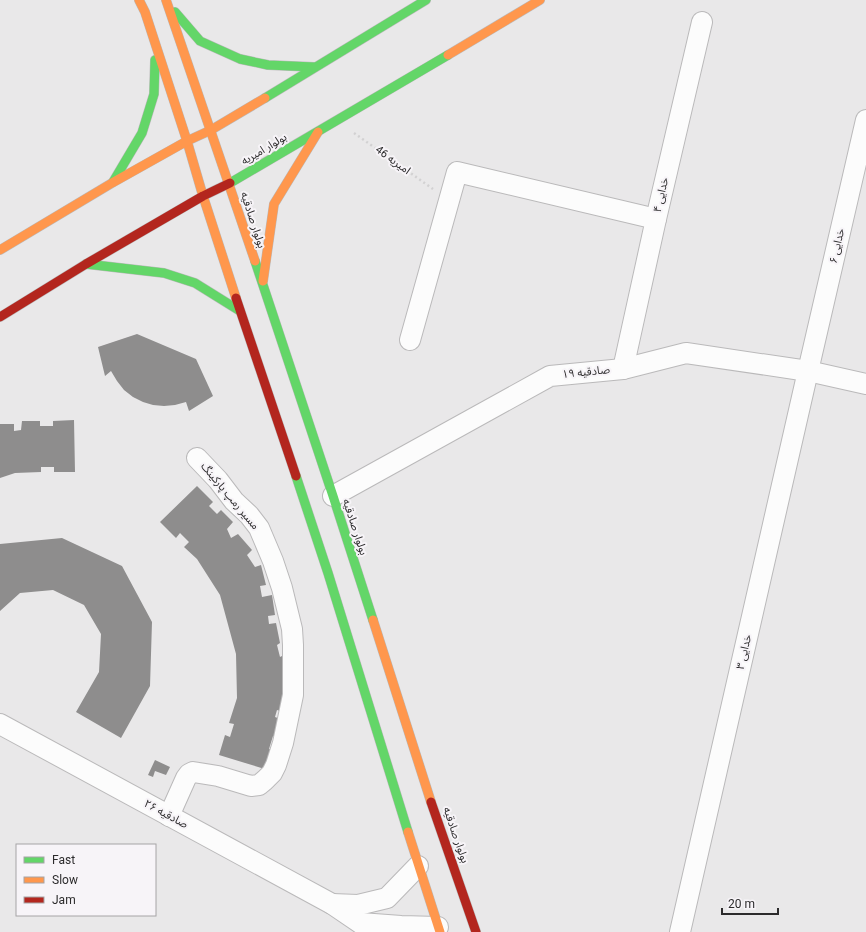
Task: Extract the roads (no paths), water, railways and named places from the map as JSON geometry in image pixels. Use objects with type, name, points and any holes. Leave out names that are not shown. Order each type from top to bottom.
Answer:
[{"type":"main road","points":[[139,0],[187,141],[240,311],[328,573],[439,930]]},
{"type":"main road","points":[[0,250],[112,183],[187,141],[211,130],[426,0]]},
{"type":"main road","name":"بولوار امیریه","points":[[0,317],[86,264],[203,196],[229,184],[540,0]]},
{"type":"main road","points":[[167,2],[200,41],[240,59],[268,65],[314,67]]},
{"type":"main road","name":"بولوار صادقیه","points":[[167,2],[333,496],[422,775],[476,932]]},
{"type":"main road","points":[[112,183],[142,133],[154,94],[156,47]]},
{"type":"main road","points":[[263,286],[274,204],[319,130]]},
{"type":"main road","points":[[86,264],[164,273],[195,283],[240,311]]},
{"type":"street","name":"خدایی ۴","points":[[623,369],[702,22]]},
{"type":"street","name":"خدایی ۶","points":[[808,371],[866,120]]},
{"type":"street","points":[[410,340],[457,172],[656,219]]},
{"type":"street","name":"صادقیه ۱۹","points":[[333,496],[550,376],[623,369],[686,353],[808,371],[866,384]]},
{"type":"street","name":"خدایی ۳","points":[[680,932],[808,371]]},
{"type":"street","name":"مسیر رمپ پارکینگ","points":[[169,816],[186,778],[193,772],[218,776],[251,786],[260,785],[272,773],[279,758],[284,743],[293,695],[292,629],[282,588],[273,561],[259,528],[197,458]]},
{"type":"street","name":"صادقیه ۲۶","points":[[0,724],[332,904],[360,923],[439,930]]},
{"type":"street","name":"صادقیه ۲۶","points":[[332,904],[358,904],[387,898],[418,866]]}]
